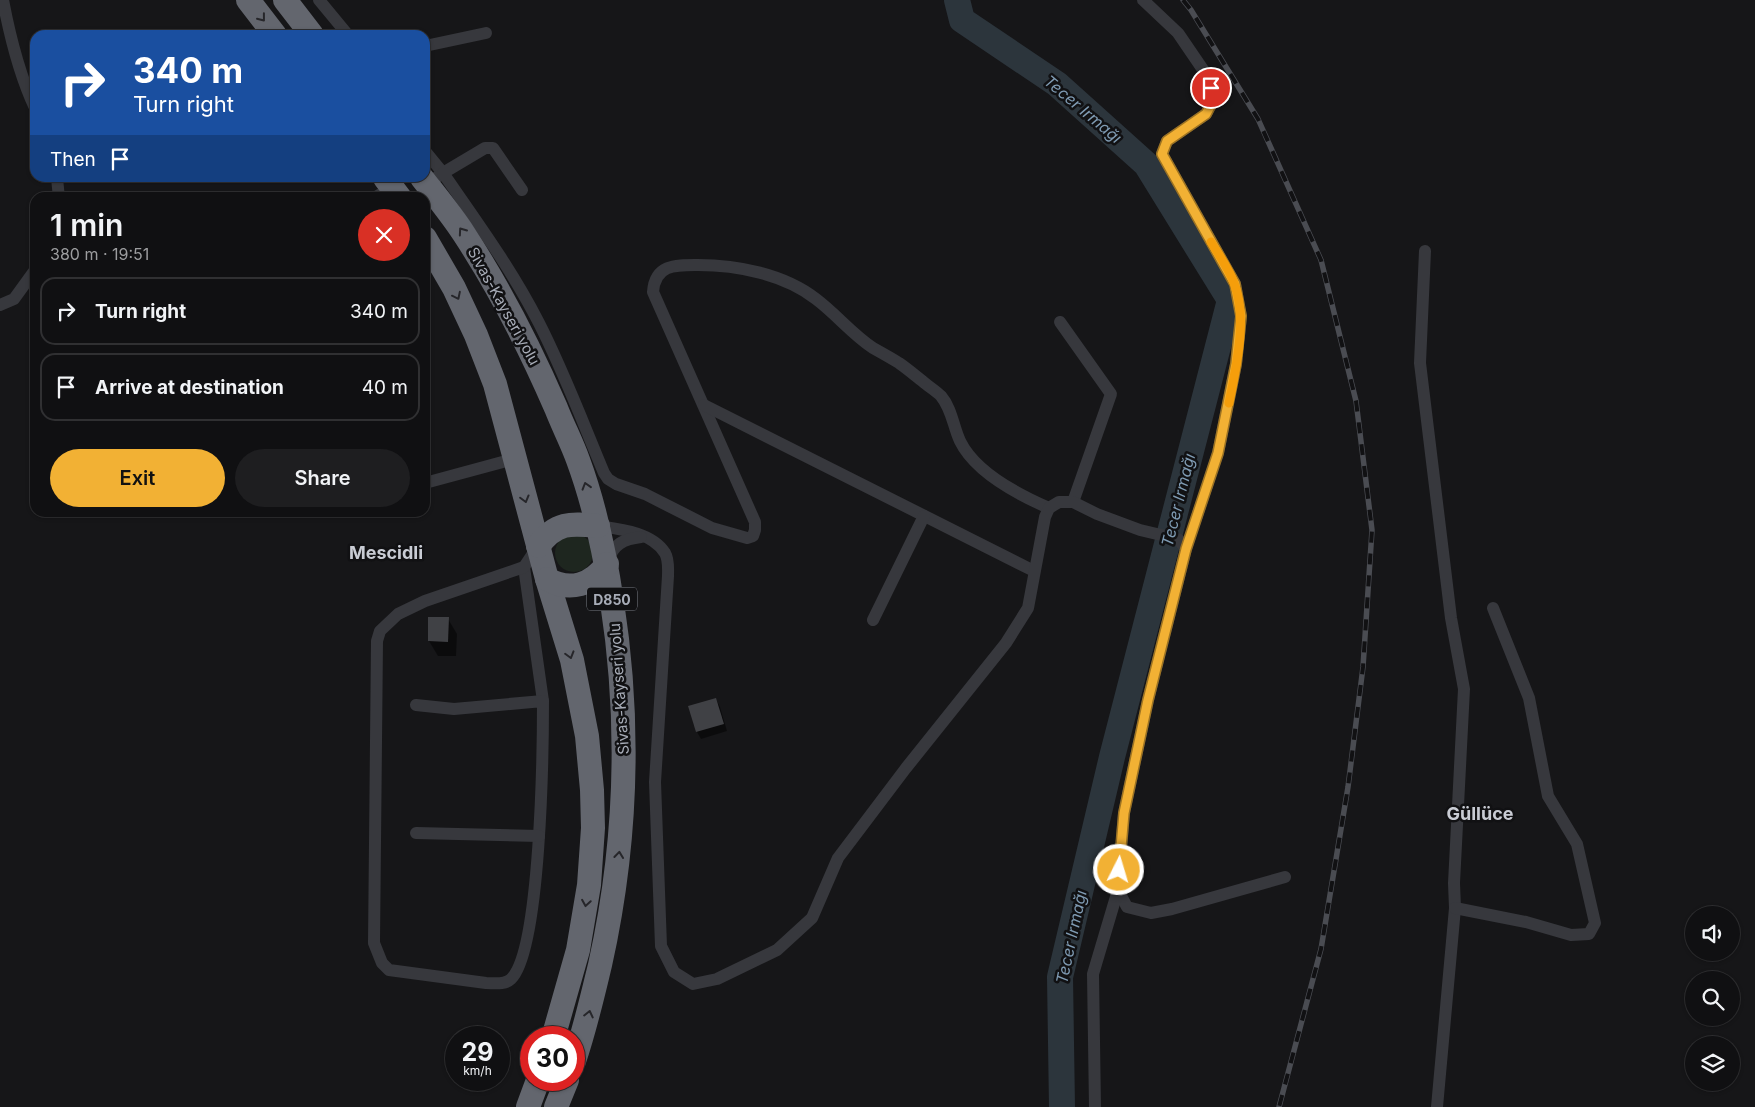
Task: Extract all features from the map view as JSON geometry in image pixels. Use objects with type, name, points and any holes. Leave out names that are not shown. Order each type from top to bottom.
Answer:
[{"type":"highway","points":[[248,0],[271,30]]},
{"type":"highway","points":[[285,0],[308,30]]},
{"type":"highway","name":"Sivas-Kayseri yolu","points":[[430,178],[503,298],[539,369],[578,461],[598,526],[606,564],[620,650],[623,691],[624,784],[616,877],[609,925],[585,1031]]},
{"type":"highway","points":[[430,247],[454,288],[476,335],[495,384],[547,579],[572,660],[581,701],[590,765],[593,828],[589,885],[581,934],[556,1026]]},
{"type":"highway","points":[[538,546],[549,533],[560,526],[576,524],[598,526]]},
{"type":"highway","points":[[547,579],[569,586],[584,583],[595,578],[606,564]]},
{"type":"highway","points":[[528,1107],[534,1091]]},
{"type":"highway","points":[[556,1107],[563,1091]]},
{"type":"street","points":[[3,0],[25,87],[30,98]]},
{"type":"street","points":[[319,0],[344,30]]},
{"type":"street","points":[[1095,1107],[1093,974],[1118,890],[1124,813],[1182,544],[1218,453],[1236,364],[1241,316],[1235,284],[1162,154],[1167,141],[1206,114],[1214,99],[1208,77],[1178,33],[1143,0]]},
{"type":"street","points":[[430,45],[486,33]]},
{"type":"street","points":[[522,190],[493,148],[485,148],[430,178],[485,233],[514,279],[539,324],[563,375],[604,473],[608,479],[616,484],[645,494],[712,528],[747,538],[753,536],[755,522],[653,292],[656,277],[670,266],[708,265],[744,269],[770,276],[814,297],[857,336],[900,364],[941,396],[949,410],[960,441],[977,464],[1019,495],[1049,508]]},
{"type":"street","points":[[1425,251],[1420,363],[1450,618],[1464,689],[1454,882],[1455,908],[1437,1107]]},
{"type":"street","points":[[0,305],[14,299],[30,277]]},
{"type":"street","points":[[1060,322],[1110,394],[1073,502]]},
{"type":"street","points":[[704,405],[1034,571]]},
{"type":"street","points":[[430,482],[514,459]]},
{"type":"street","points":[[598,526],[624,530],[653,542],[664,552],[668,566],[655,782],[660,946],[674,972],[693,984],[717,979],[777,950],[812,918],[838,858],[906,768],[1006,643],[1028,608],[1045,517],[1049,508],[1059,502],[1073,502],[1098,514],[1182,544]]},
{"type":"street","points":[[873,620],[924,516]]},
{"type":"street","points":[[606,564],[611,550],[620,542],[644,537]]},
{"type":"street","points":[[524,567],[543,701],[543,754],[534,896],[523,958],[518,970],[510,980],[500,983],[476,982],[389,970],[382,963],[374,943],[377,641],[380,630],[398,614],[425,601],[524,567],[538,546]]},
{"type":"street","points":[[524,567],[547,579]]},
{"type":"street","points":[[1455,908],[1526,922],[1571,935],[1589,934],[1595,923],[1577,844],[1548,796],[1529,698],[1493,608]]},
{"type":"street","points":[[416,705],[454,709],[543,701]]},
{"type":"street","points":[[416,833],[539,836]]},
{"type":"street","points":[[1118,890],[1127,907],[1151,913],[1172,909],[1285,877]]},
{"type":"shaded area","points":[[574,534],[588,539],[593,553],[588,567],[574,572],[560,567],[555,553],[560,539]]},
{"type":"building","points":[[428,617],[449,617],[448,642],[428,641]]},
{"type":"building","points":[[716,698],[724,724],[696,732],[688,706]]},
{"type":"waterway","name":"Tecer Irmağı","points":[[957,0],[962,20],[1057,84],[1146,164],[1230,300],[1112,757],[1060,977],[1062,1107]]},
{"type":"railway","points":[[1183,0],[1258,119],[1321,260],[1356,401],[1372,530],[1363,667],[1348,787],[1321,949],[1279,1107]]},
{"type":"slow traffic","points":[[1211,242],[1235,284],[1241,316],[1236,364],[1229,403]]},
{"type":"district","name":"Mescidli","points":[[386,552]]},
{"type":"district","name":"Güllüce","points":[[1480,813]]},
{"type":"route","points":[[1119,870],[1124,813],[1148,700],[1186,549],[1218,453],[1236,364],[1241,316],[1235,284],[1162,154],[1167,141],[1206,114],[1214,99],[1211,88]]}]
